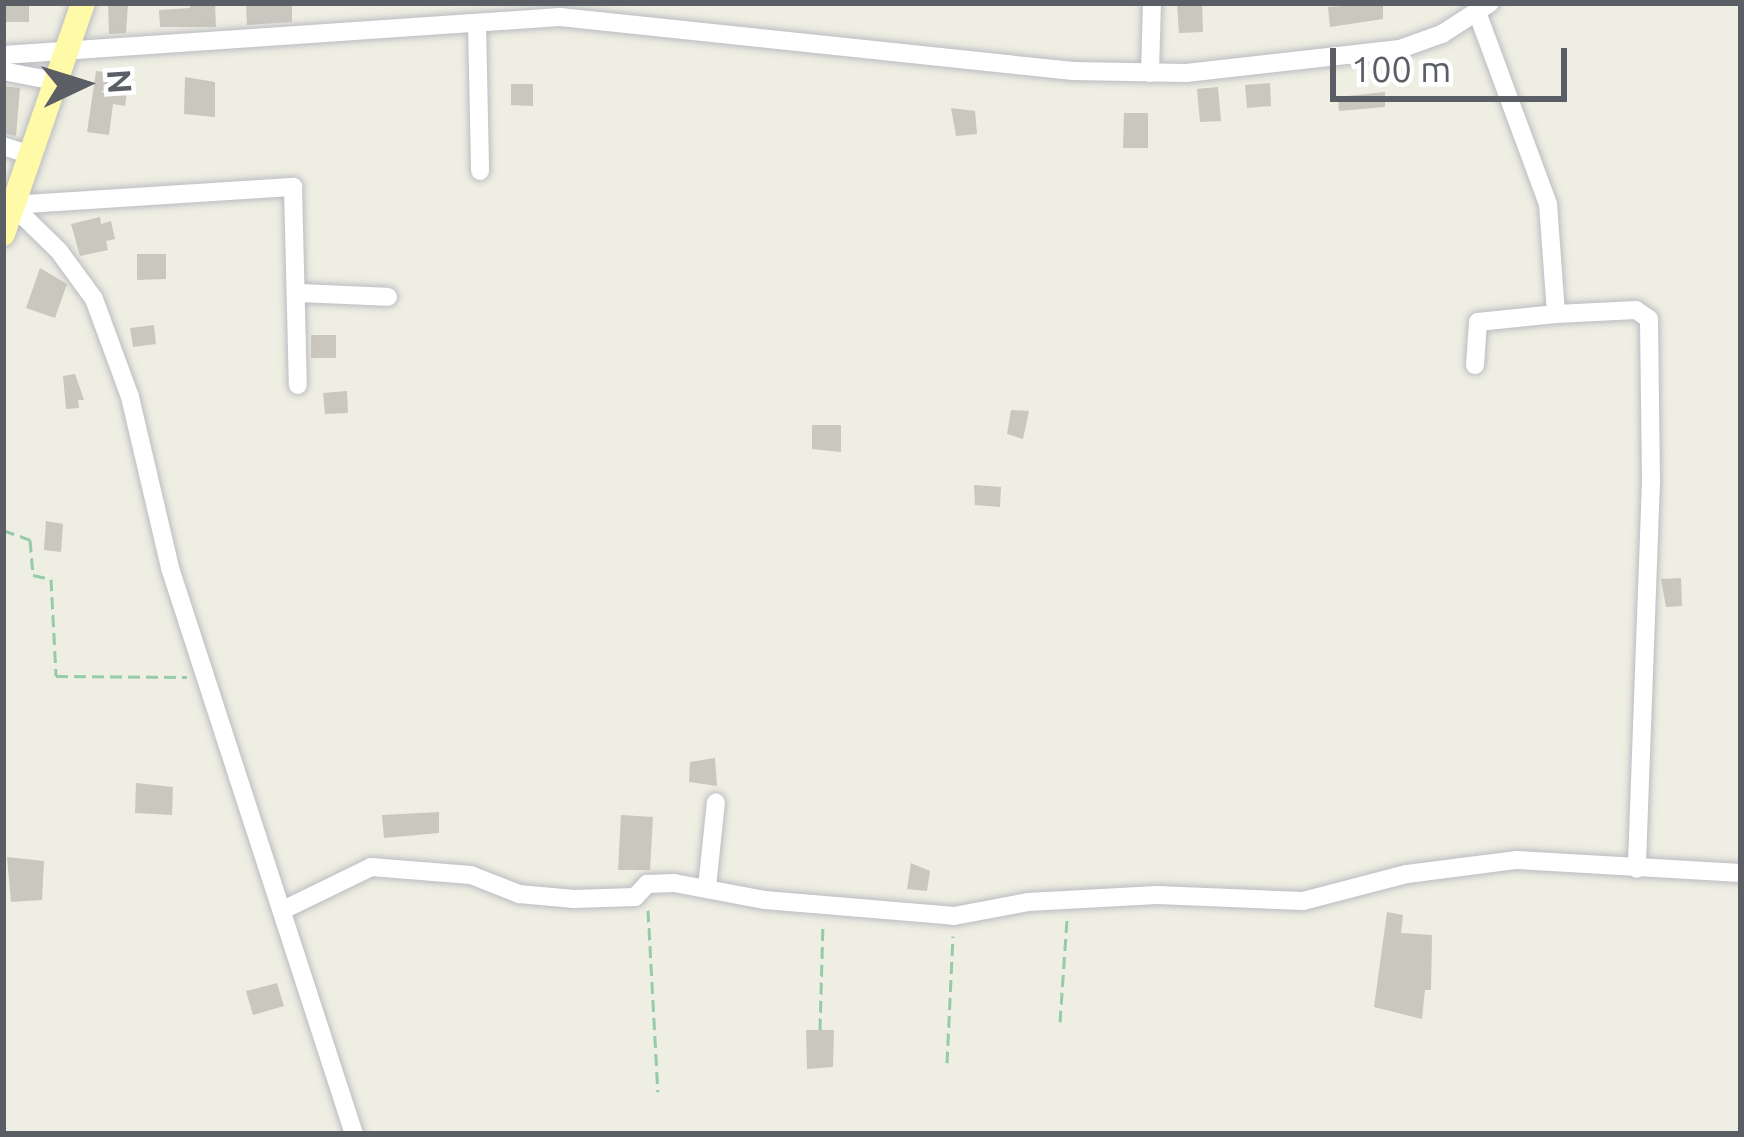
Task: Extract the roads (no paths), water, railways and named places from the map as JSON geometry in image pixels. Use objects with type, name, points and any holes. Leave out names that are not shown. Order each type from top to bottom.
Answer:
[{"type":"main road","points":[[3,235],[83,3]]},
{"type":"street","points":[[1150,73],[1152,3]]},
{"type":"street","points":[[3,55],[65,55],[560,17],[859,51],[1150,73],[1354,58],[1421,41],[1484,8],[1548,204],[1556,314]]},
{"type":"street","points":[[477,23],[479,171]]},
{"type":"street","points":[[3,71],[54,81]]},
{"type":"street","points":[[3,146],[28,154]]},
{"type":"street","points":[[12,205],[293,187],[298,385]]},
{"type":"street","points":[[12,205],[59,250],[94,299],[130,397],[170,568],[354,1134]]},
{"type":"street","points":[[298,293],[388,297]]},
{"type":"street","points":[[1475,365],[1478,322],[1636,310],[1648,319],[1651,481],[1637,868]]},
{"type":"street","points":[[707,887],[716,802]]},
{"type":"street","points":[[283,910],[371,867],[471,875],[519,894],[574,899],[635,897],[647,884],[954,916],[1069,900],[1157,895],[1303,901],[1407,874],[1517,860],[1741,873]]}]
